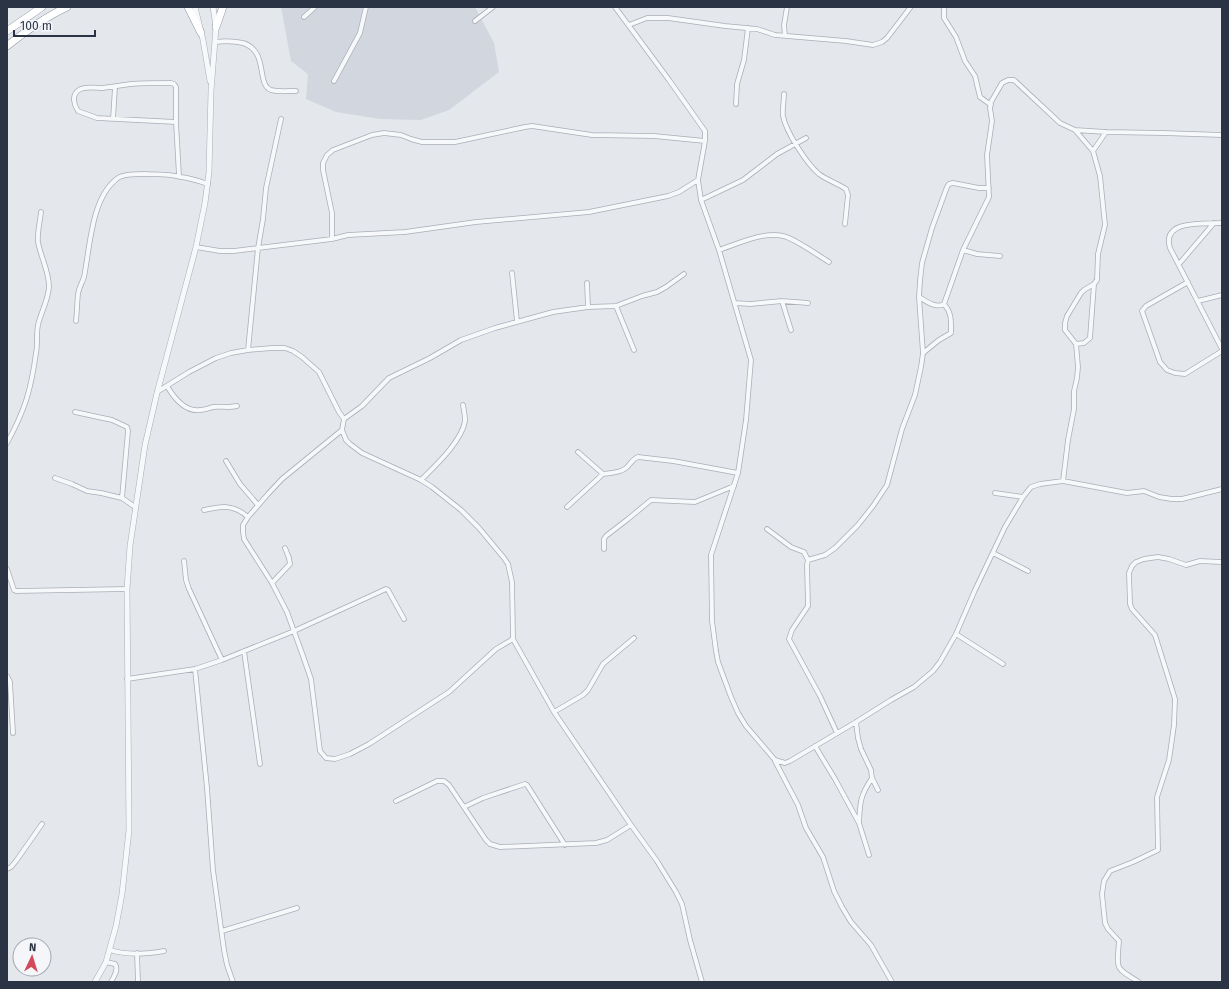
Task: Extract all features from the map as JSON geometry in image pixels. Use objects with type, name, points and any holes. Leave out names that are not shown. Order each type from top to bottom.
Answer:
[{"type":"highway","points":[[7,31],[42,7]]},
{"type":"highway","points":[[7,46],[41,21],[67,7]]},
{"type":"highway","points":[[188,7],[201,33]]},
{"type":"highway","points":[[216,27],[222,7]]},
{"type":"street","points":[[195,7],[211,92]]},
{"type":"street","points":[[95,982],[106,962],[110,950],[122,894],[128,830],[127,589],[130,546],[145,444],[156,393],[196,247],[208,184],[211,92],[216,27],[213,7]]},
{"type":"street","points":[[304,17],[315,7]]},
{"type":"street","points":[[334,81],[360,33],[366,7]]},
{"type":"street","points":[[476,21],[493,7]]},
{"type":"street","points":[[615,7],[705,131],[698,190],[719,250],[750,355],[752,367],[738,473],[711,555],[712,615],[716,650],[722,674],[738,714],[746,726],[775,760],[798,805],[806,828],[823,857],[834,891],[842,907],[870,946],[892,982]]},
{"type":"street","points":[[785,36],[784,25],[787,7]]},
{"type":"street","points":[[944,7],[944,18],[956,37],[965,61],[975,76],[980,97],[991,105]]},
{"type":"street","points":[[629,26],[643,19],[668,18],[748,28],[785,36],[876,44],[887,38],[910,8]]},
{"type":"street","points":[[736,104],[738,79],[744,60],[748,28]]},
{"type":"street","points":[[215,42],[235,42],[250,46],[260,60],[264,84],[267,87],[271,90],[296,91]]},
{"type":"street","points":[[944,304],[963,250],[988,199],[988,155],[992,121],[991,105],[992,99],[1002,83],[1008,80],[1014,80],[1060,123],[1075,130],[1222,135]]},
{"type":"street","points":[[176,122],[97,118],[78,112],[73,100],[78,90],[84,88],[115,87],[144,83],[174,84],[176,87],[179,176]]},
{"type":"street","points":[[113,119],[115,87]]},
{"type":"street","points":[[784,94],[783,116],[795,143],[810,166],[827,179],[846,188],[848,195],[845,224]]},
{"type":"street","points":[[248,350],[258,248],[266,188],[281,119]]},
{"type":"street","points":[[332,239],[332,213],[323,170],[323,163],[326,155],[333,150],[372,135],[384,133],[401,135],[422,142],[455,142],[532,126],[592,135],[654,136],[705,141]]},
{"type":"street","points":[[1075,130],[1093,151],[1100,176],[1105,225],[1098,254],[1097,280],[1094,284],[1090,338],[1084,343],[1076,344]]},
{"type":"street","points":[[1093,151],[1106,132]]},
{"type":"street","points":[[701,200],[743,180],[767,161],[795,143],[806,138]]},
{"type":"street","points":[[76,321],[79,287],[84,278],[89,242],[98,208],[101,198],[118,177],[127,174],[179,176],[208,184]]},
{"type":"street","points":[[196,247],[220,251],[258,248],[332,239],[348,235],[405,232],[476,222],[589,212],[668,196],[679,192],[698,180]]},
{"type":"street","points":[[808,560],[825,555],[834,548],[858,525],[887,485],[902,429],[914,395],[922,353],[919,297],[920,281],[922,263],[932,228],[948,185],[953,183],[989,188]]},
{"type":"street","points":[[7,443],[20,420],[32,383],[37,350],[37,335],[48,295],[48,273],[38,242],[42,212]]},
{"type":"street","points":[[1179,264],[1214,223]]},
{"type":"street","points":[[1188,282],[1146,306],[1142,311],[1160,362],[1167,370],[1185,374],[1222,350],[1198,301],[1168,243],[1168,239],[1172,232],[1185,224],[1222,223]]},
{"type":"street","points":[[719,250],[756,238],[771,235],[784,236],[829,262]]},
{"type":"street","points":[[963,250],[977,254],[1000,256]]},
{"type":"street","points":[[512,273],[517,321]]},
{"type":"street","points":[[684,274],[657,292],[616,306],[588,307],[553,312],[517,321],[461,340],[430,358],[396,373],[389,378],[362,406],[344,419],[342,430],[346,440],[362,454],[421,480],[461,510],[479,528],[508,564],[512,582],[514,639],[528,668],[554,712],[657,861],[679,898],[702,982]]},
{"type":"street","points":[[587,283],[588,307]]},
{"type":"street","points":[[1063,481],[1068,440],[1074,409],[1074,391],[1078,368],[1076,344],[1065,330],[1065,323],[1067,316],[1081,293],[1094,284]]},
{"type":"street","points":[[1198,301],[1222,295]]},
{"type":"street","points":[[919,297],[937,306],[944,304]]},
{"type":"street","points":[[735,303],[750,304],[782,301],[808,303]]},
{"type":"street","points":[[782,301],[791,330]]},
{"type":"street","points":[[922,353],[951,333],[951,315],[950,311],[944,304]]},
{"type":"street","points":[[616,306],[634,350]]},
{"type":"street","points":[[156,393],[202,364],[216,358],[248,350],[285,348],[302,357],[319,372],[344,419]]},
{"type":"street","points":[[167,386],[173,396],[182,405],[192,410],[213,407],[229,408],[237,406]]},
{"type":"street","points":[[421,480],[457,439],[465,421],[463,405]]},
{"type":"street","points":[[75,412],[112,420],[127,427],[128,431],[122,498]]},
{"type":"street","points":[[342,430],[282,479],[258,505],[243,525],[244,539],[272,583],[287,612],[311,679],[320,752],[326,758],[335,759],[350,754],[369,744],[457,685],[496,649],[514,639]]},
{"type":"street","points":[[578,452],[603,474]]},
{"type":"street","points":[[567,507],[603,474],[621,471],[628,467],[633,459],[638,457],[673,461],[738,473]]},
{"type":"street","points":[[226,461],[240,484],[258,505]]},
{"type":"street","points":[[55,478],[87,491],[122,498],[135,507]]},
{"type":"street","points":[[775,760],[784,763],[790,761],[914,687],[929,676],[940,662],[956,634],[1005,527],[1023,497],[1031,487],[1063,481],[1127,493],[1144,490],[1165,499],[1182,498],[1222,489]]},
{"type":"street","points":[[604,549],[604,539],[606,536],[651,500],[695,502],[734,486]]},
{"type":"street","points":[[996,493],[1023,497]]},
{"type":"street","points":[[204,510],[222,506],[240,510],[248,517]]},
{"type":"street","points":[[767,529],[791,548],[804,552],[808,560],[806,565],[808,606],[792,630],[789,639],[820,696],[837,733]]},
{"type":"street","points":[[272,583],[290,564],[285,548]]},
{"type":"street","points":[[993,553],[1028,571]]},
{"type":"street","points":[[1139,982],[1122,972],[1118,966],[1119,941],[1108,929],[1105,923],[1102,894],[1104,881],[1110,871],[1133,862],[1156,851],[1159,848],[1156,807],[1157,797],[1169,760],[1175,707],[1174,693],[1155,635],[1132,609],[1130,604],[1129,572],[1136,562],[1150,558],[1166,558],[1186,565],[1200,561],[1222,562]]},
{"type":"street","points":[[184,560],[186,580],[189,589],[222,660]]},
{"type":"street","points":[[7,569],[14,590],[16,591],[127,589]]},
{"type":"street","points":[[127,679],[195,669],[222,660],[294,631],[386,589],[388,590],[404,619]]},
{"type":"street","points":[[956,634],[1004,664]]},
{"type":"street","points":[[554,712],[583,695],[588,690],[603,664],[634,638]]},
{"type":"street","points":[[244,652],[260,764]]},
{"type":"street","points":[[195,669],[213,862],[227,965],[233,982]]},
{"type":"street","points":[[7,676],[10,682],[13,733]]},
{"type":"street","points":[[856,722],[859,743],[878,790]]},
{"type":"street","points":[[815,746],[835,779],[859,824],[869,855]]},
{"type":"street","points":[[859,824],[861,798],[872,778]]},
{"type":"street","points":[[396,801],[442,780],[449,785],[486,840],[496,847],[565,845],[602,842],[620,833],[631,825]]},
{"type":"street","points":[[464,807],[483,798],[525,784],[565,845]]},
{"type":"street","points":[[7,869],[16,860],[42,824]]},
{"type":"street","points":[[222,931],[297,908]]},
{"type":"street","points":[[110,950],[115,952],[137,953],[164,951]]},
{"type":"street","points":[[137,953],[138,982]]},
{"type":"street","points":[[106,962],[115,964],[116,966],[111,982]]},
{"type":"shaded area","points":[[281,7],[475,7],[494,43],[499,72],[449,110],[421,120],[380,119],[336,112],[306,99],[308,74],[291,61]]}]
